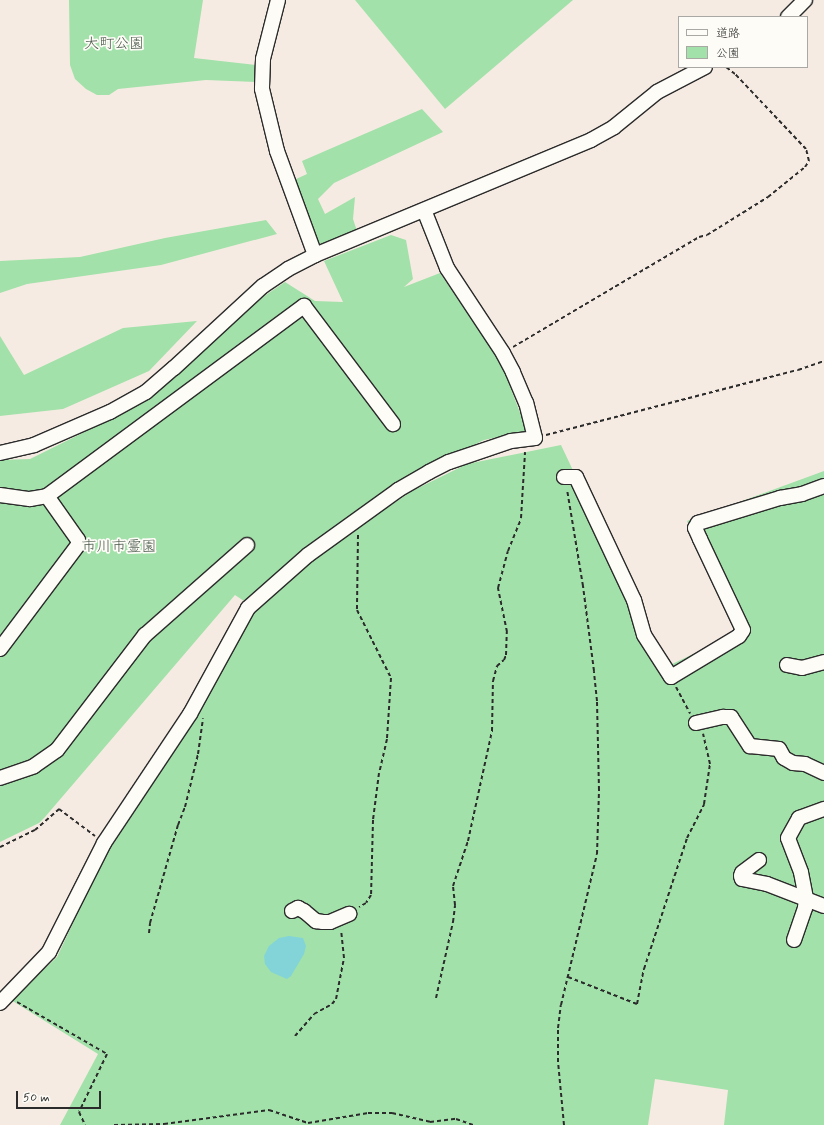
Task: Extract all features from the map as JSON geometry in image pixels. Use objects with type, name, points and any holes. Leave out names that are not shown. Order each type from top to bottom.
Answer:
[{"type":"street","points":[[278,0],[263,59],[262,89],[277,151],[315,256]]},
{"type":"street","points":[[789,16],[805,0]]},
{"type":"street","points":[[0,453],[34,445],[110,412],[146,392],[263,286],[288,269],[315,256],[591,140],[614,127],[657,92],[703,68]]},
{"type":"street","points":[[4,999],[49,952],[104,842],[190,714],[248,608],[308,555],[398,490],[449,462],[511,441],[531,438],[526,403],[503,353],[447,268],[424,210]]},
{"type":"street","points":[[0,495],[30,499],[47,496],[304,306],[393,424]]},
{"type":"street","points":[[564,477],[576,477],[634,600],[644,636],[670,677],[740,636],[743,630],[695,528],[698,523],[780,498],[802,494],[824,486]]},
{"type":"street","points":[[0,648],[78,545],[78,540],[47,496]]},
{"type":"street","points":[[0,778],[34,766],[57,750],[145,635],[247,545]]},
{"type":"street","points":[[787,665],[802,668],[824,662]]},
{"type":"street","points":[[696,724],[723,717],[731,717],[750,746],[779,749],[784,758],[793,763],[805,764],[824,773]]},
{"type":"street","points":[[794,940],[805,908],[806,898],[801,872],[788,838],[799,818],[824,809]]},
{"type":"street","points":[[759,860],[740,876],[742,879],[767,884],[824,906]]},
{"type":"street","points":[[292,911],[298,908],[316,921],[323,922],[330,922],[349,914]]},
{"type":"path","points":[[503,353],[699,237],[707,235],[768,197],[806,167],[809,161],[806,149],[735,74],[727,68]]},
{"type":"path","points":[[436,998],[455,905],[453,886],[468,841],[492,731],[493,681],[497,666],[504,660],[506,655],[507,632],[498,588],[508,552],[521,518],[531,438],[798,370],[824,361]]},
{"type":"path","points":[[564,477],[583,586],[593,664],[597,701],[599,790],[597,854],[568,976],[558,1028],[558,1062],[564,1125]]},
{"type":"path","points":[[295,1036],[314,1014],[332,1004],[336,999],[344,958],[342,925],[349,914],[366,903],[371,895],[373,820],[379,773],[387,740],[391,678],[356,610],[357,520]]},
{"type":"path","points":[[568,976],[637,1004],[644,969],[687,838],[704,804],[710,764],[703,735],[670,677]]},
{"type":"path","points":[[149,933],[150,923],[178,825],[185,807],[198,754],[203,717]]},
{"type":"path","points":[[0,846],[35,830],[59,809],[99,839]]},
{"type":"path","points":[[4,999],[107,1054],[79,1112],[85,1125]]},
{"type":"path","points":[[114,1125],[164,1124],[269,1110],[308,1123],[368,1113],[392,1114],[430,1122],[456,1119],[472,1125]]},
{"type":"green space","name":"大町公園","points":[[69,0],[203,0],[194,58],[257,65],[256,82],[206,80],[118,89],[109,95],[97,95],[86,89],[75,79],[70,65]]},
{"type":"green space","points":[[355,0],[573,0],[445,109]]},
{"type":"green space","points":[[422,109],[443,132],[334,183],[318,199],[325,214],[355,197],[353,219],[357,231],[323,245],[317,242],[294,180],[307,174],[302,161]]},
{"type":"green space","points":[[266,220],[277,234],[161,265],[27,284],[0,293],[0,261],[80,257],[165,238]]},
{"type":"green space","name":"市川市霊園","points":[[391,235],[406,240],[413,279],[404,287],[440,273],[501,363],[527,431],[484,440],[421,471],[247,603],[235,595],[45,817],[39,823],[0,842],[0,460],[30,459],[145,402],[254,303],[285,282],[315,301],[343,302],[324,261]]},
{"type":"green space","points":[[197,321],[149,371],[63,409],[0,416],[0,336],[24,375],[123,328]]},
{"type":"green space","points":[[561,445],[666,667],[739,632],[687,521],[824,471],[824,1125],[724,1125],[728,1090],[655,1079],[648,1125],[60,1125],[98,1054],[11,1000],[57,957],[111,842],[252,612],[292,575],[337,541],[412,491],[467,464]]},
{"type":"water","points":[[289,936],[303,938],[306,946],[304,954],[291,976],[287,979],[271,972],[265,964],[264,956],[269,946],[279,938]]}]
